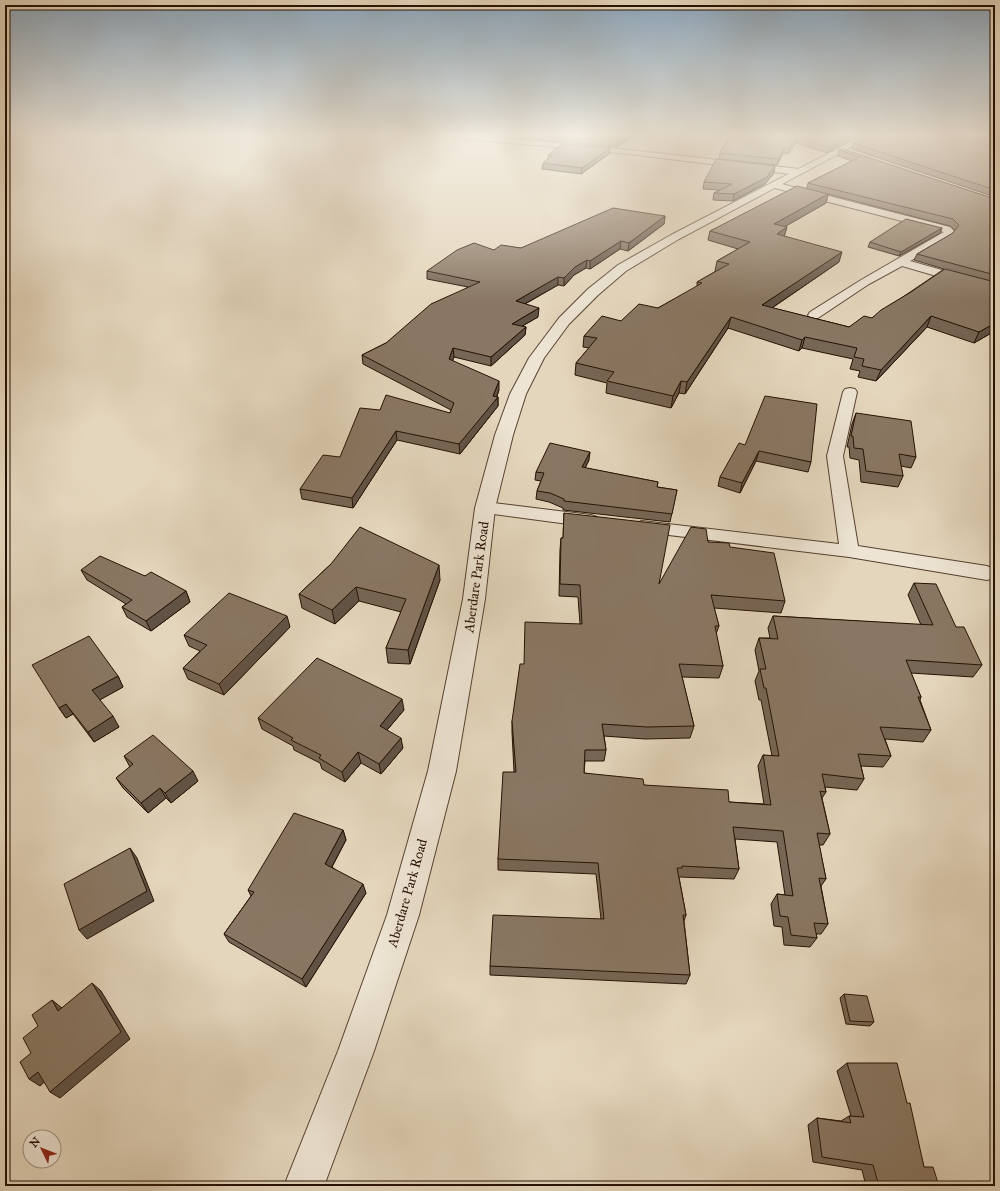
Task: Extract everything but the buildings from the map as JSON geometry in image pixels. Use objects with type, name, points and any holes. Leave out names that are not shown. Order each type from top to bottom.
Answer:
[{"type":"street","name":"Aberdare Park Road","points":[[304,1186],[356,1051],[403,915],[442,771],[474,599],[485,508],[504,435],[518,394],[537,358],[564,321],[593,292],[622,268],[675,237],[763,191]]},
{"type":"street","points":[[794,191],[927,226],[946,228],[950,232],[936,243],[858,286],[814,315]]},
{"type":"street","points":[[900,262],[995,289]]},
{"type":"street","points":[[849,551],[835,456],[850,392]]},
{"type":"street","points":[[485,508],[849,551],[987,573]]}]
